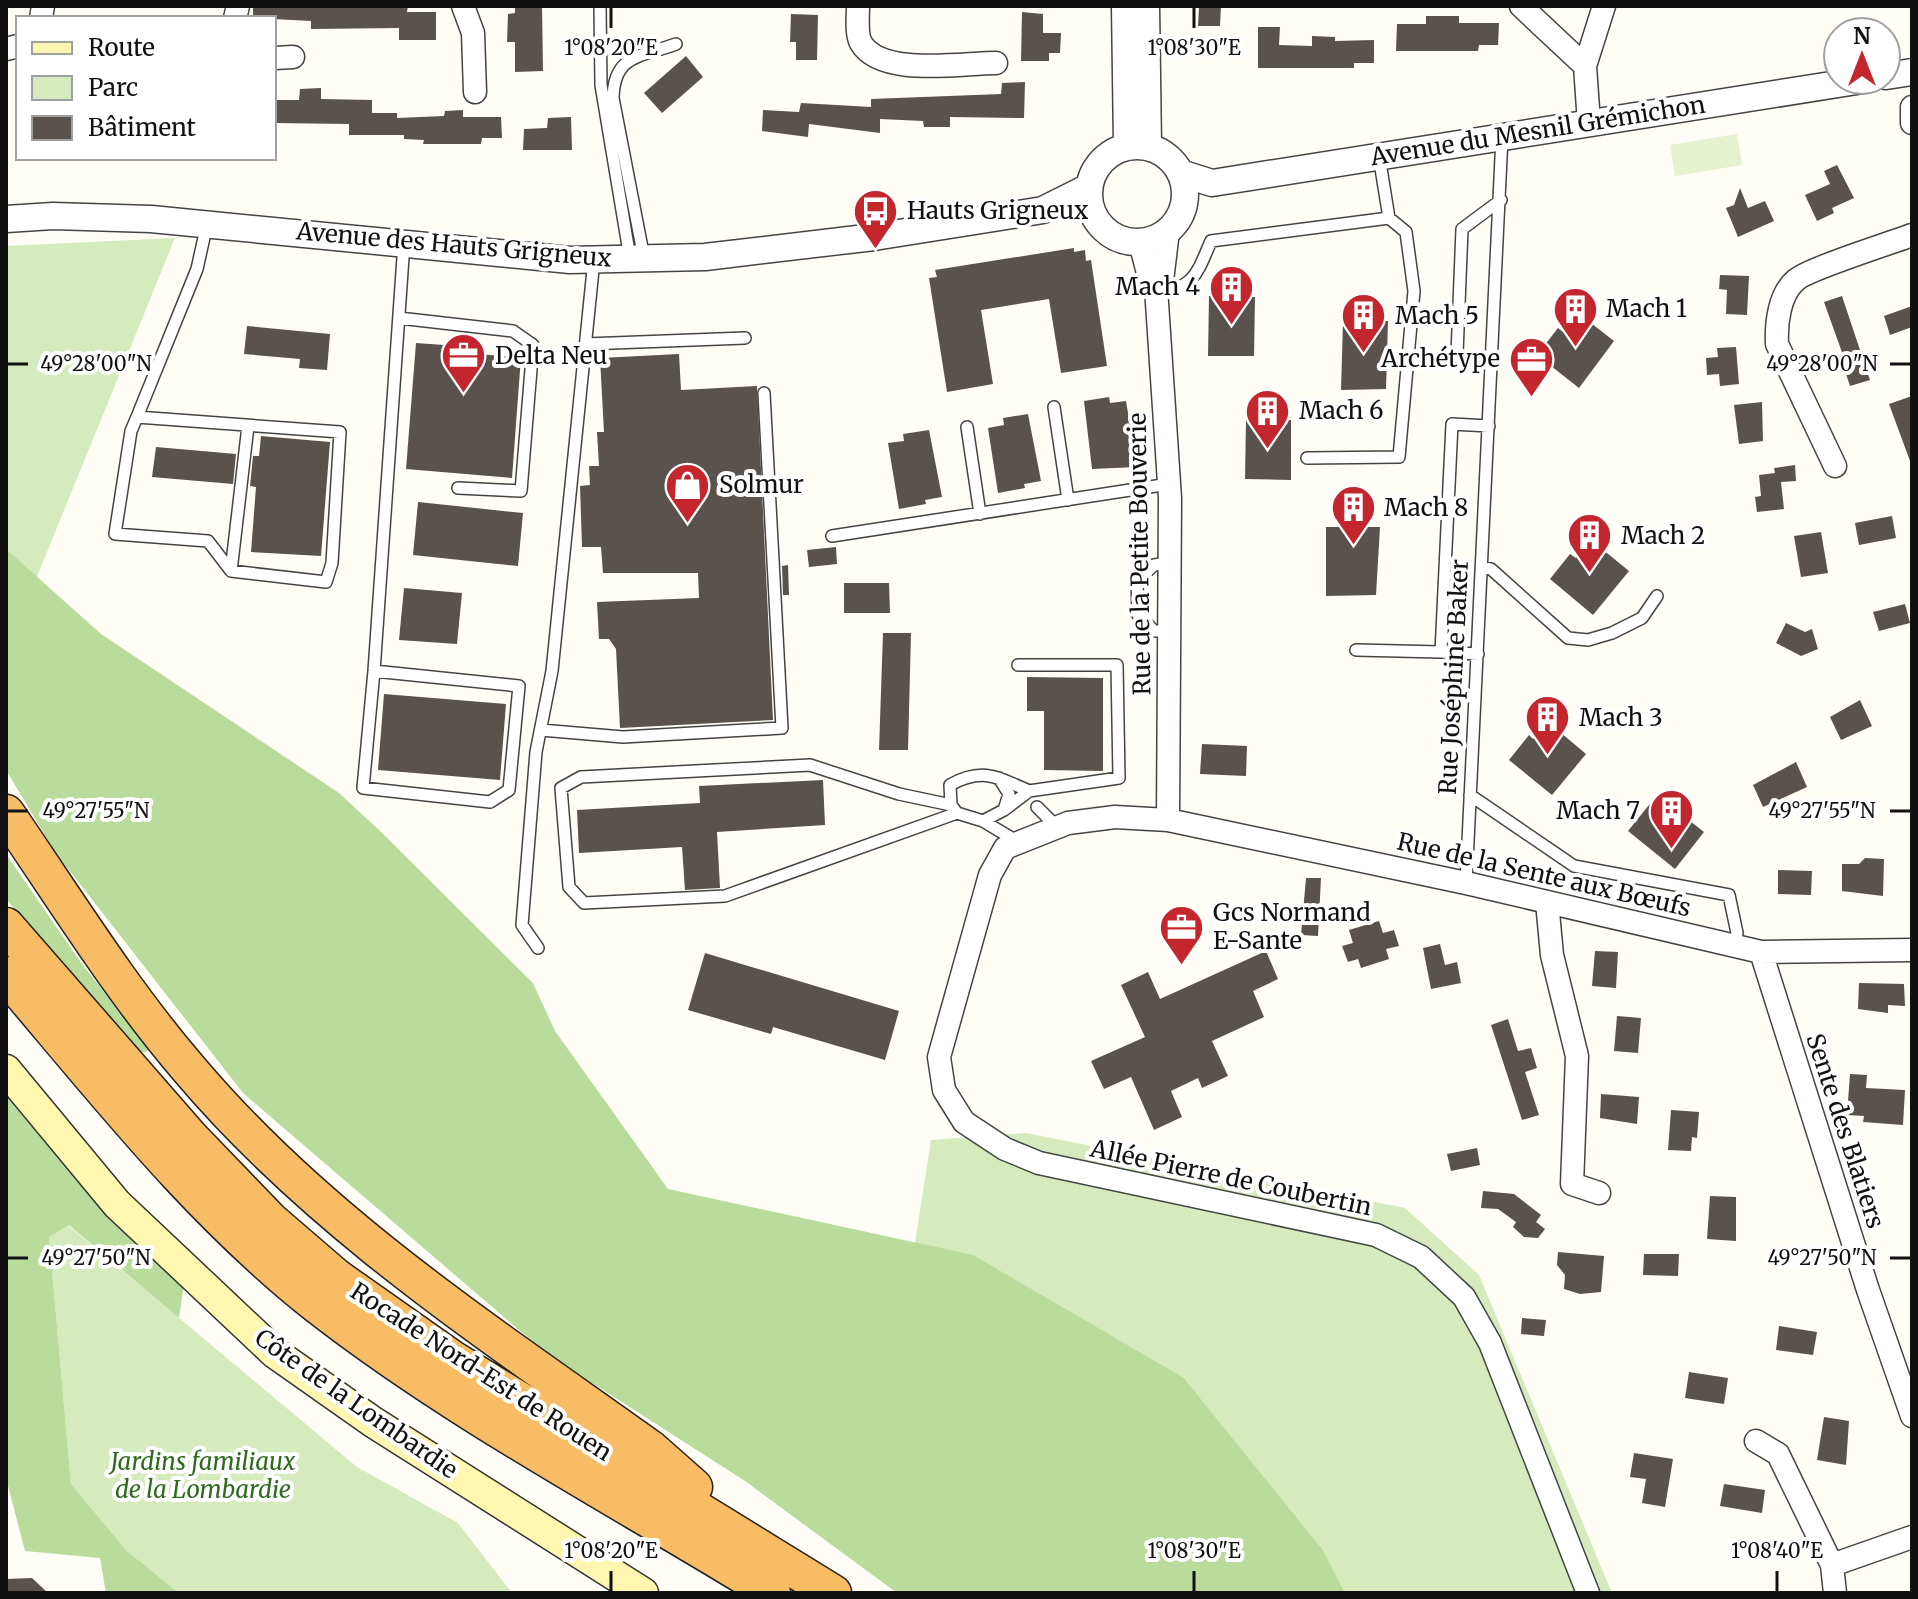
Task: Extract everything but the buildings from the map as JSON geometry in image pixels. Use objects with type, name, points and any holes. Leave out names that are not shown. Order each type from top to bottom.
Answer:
[{"type":"highway","points":[[6,813],[112,971],[189,1070],[278,1164],[361,1237],[651,1449],[758,1544]]},
{"type":"highway","name":"Rocade Nord-Est de Rouen","points":[[6,926],[191,1138],[271,1221],[336,1277],[451,1358],[758,1544],[833,1593]]},
{"type":"highway","name":"Rocade Nord-Est de Rouen","points":[[6,975],[211,1210],[317,1305],[465,1406],[772,1593]]},
{"type":"main road","name":"Côte de la Lombardie","points":[[6,1070],[117,1204],[275,1353],[373,1422],[643,1593]]},
{"type":"street","points":[[463,6],[473,33],[475,92]]},
{"type":"street","points":[[858,6],[859,40],[875,59],[896,64],[996,63]]},
{"type":"street","points":[[1125,6],[1137,146]]},
{"type":"street","points":[[1137,146],[1146,6]]},
{"type":"street","points":[[1521,6],[1585,66]]},
{"type":"street","points":[[1589,123],[1585,66],[1604,6]]},
{"type":"street","name":"Avenue du Mesnil Grémichon","points":[[1180,173],[1212,183],[1822,86]]},
{"type":"street","points":[[1912,107],[1912,123]]},
{"type":"street","points":[[1137,146],[1171,159],[1180,173],[1185,189],[1184,205],[1168,231],[1140,242],[1125,241],[1100,226],[1092,211],[1089,187],[1094,171],[1111,153],[1137,146]]},
{"type":"street","name":"Avenue du Mesnil Grémichon","points":[[1184,205],[1212,183]]},
{"type":"street","name":"Avenue des Hauts Grigneux","points":[[6,219],[53,216],[207,223],[594,260],[637,259],[811,245],[1043,210],[1089,187]]},
{"type":"street","name":"Avenue des Hauts Grigneux","points":[[1043,210],[1078,216],[1100,226]]},
{"type":"street","name":"Rue de la Petite Bouverie","points":[[1168,231],[1162,281],[1157,292],[1169,484],[1168,820]]},
{"type":"street","points":[[1835,466],[1777,344],[1776,323],[1783,300],[1796,279],[1912,235]]},
{"type":"street","name":"Rue de la Petite Bouverie","points":[[1140,242],[1150,281],[1157,292]]},
{"type":"street","name":"Rue de la Sente aux Bœufs","points":[[1018,842],[1058,828],[1115,817],[1168,820],[1466,883],[1761,952],[1912,950]]},
{"type":"street","name":"Allée Pierre de Coubertin","points":[[1018,842],[1005,848],[990,875],[939,1057],[944,1090],[964,1122],[1005,1149],[1039,1163],[1376,1235],[1421,1257],[1464,1297],[1490,1343],[1588,1593]]},
{"type":"street","points":[[1547,902],[1552,955],[1577,1056],[1572,1184],[1599,1193]]},
{"type":"street","name":"Sente des Blatiers","points":[[1761,952],[1868,1290],[1912,1416]]},
{"type":"street","points":[[1756,1441],[1778,1454],[1832,1565],[1835,1593]]},
{"type":"street","points":[[1832,1565],[1912,1537]]},
{"type":"lane","points":[[600,6],[601,85],[627,228],[637,259]]},
{"type":"lane","points":[[637,259],[613,98],[613,77],[623,63],[676,44]]},
{"type":"lane","name":"Rue Joséphine Baker","points":[[1466,883],[1502,137]]},
{"type":"lane","points":[[1307,458],[1399,457],[1414,291],[1406,232],[1389,218],[1379,156]]},
{"type":"lane","points":[[1457,354],[1462,229],[1501,200]]},
{"type":"lane","points":[[1157,292],[1185,288],[1197,274],[1211,241],[1389,218]]},
{"type":"lane","points":[[137,417],[340,432],[332,563],[326,582],[231,571],[208,541],[115,534],[131,431],[197,269],[207,223]]},
{"type":"lane","points":[[374,671],[519,686],[509,790],[490,802],[363,788],[404,243]]},
{"type":"lane","points":[[538,948],[522,925],[541,730],[552,671],[594,260]]},
{"type":"lane","points":[[399,318],[513,331],[533,345],[521,491],[458,488]]},
{"type":"lane","points":[[586,344],[745,338]]},
{"type":"lane","points":[[541,730],[623,737],[782,728],[764,393]]},
{"type":"lane","points":[[1054,407],[1068,500]]},
{"type":"lane","points":[[1441,652],[1452,424],[1489,426]]},
{"type":"lane","points":[[231,571],[248,426]]},
{"type":"lane","points":[[967,427],[980,514]]},
{"type":"lane","points":[[832,536],[1169,484]]},
{"type":"lane","points":[[1169,563],[1154,565],[1137,581],[1138,615],[1154,631],[1169,631]]},
{"type":"lane","points":[[1482,567],[1491,569],[1568,638],[1588,640],[1612,633],[1642,618],[1657,596]]},
{"type":"lane","points":[[1356,650],[1478,654]]},
{"type":"lane","points":[[983,821],[1029,791],[1119,778],[1117,665],[1018,665]]},
{"type":"lane","points":[[954,809],[725,896],[584,903],[569,887],[561,788],[581,777],[810,765],[954,809],[983,821],[1018,842]]},
{"type":"lane","points":[[954,809],[950,785],[975,773],[999,778],[1029,791]]},
{"type":"lane","points":[[999,778],[1009,794],[1004,810]]},
{"type":"lane","points":[[1470,795],[1574,866],[1729,895],[1737,933],[1735,945]]},
{"type":"lane","points":[[1037,807],[1058,828]]},
{"type":"green space","points":[[1737,134],[1742,165],[1675,176],[1670,145]]},
{"type":"green space","points":[[175,238],[36,579],[6,549],[6,246]]},
{"type":"green space","points":[[6,549],[101,634],[339,793],[379,830],[533,983],[555,1031],[668,1189],[973,1255],[1184,1378],[1323,1550],[1345,1593],[897,1593],[745,1481],[547,1354],[243,1093],[55,852],[6,770]]},
{"type":"green space","points":[[6,854],[82,964],[150,1050],[139,1054],[6,899]]},
{"type":"green space","points":[[6,1087],[184,1284],[179,1318],[69,1225],[49,1237],[71,1484],[127,1551],[179,1593],[106,1593],[100,1558],[25,1551],[6,1478]]},
{"type":"green space","points":[[1026,1133],[1405,1208],[1479,1275],[1612,1593],[1345,1593],[1323,1550],[1184,1378],[915,1243],[931,1140]]},
{"type":"green space","name":"Jardins familiaux de la Lombardie","points":[[68,1225],[357,1467],[458,1523],[512,1593],[179,1593],[127,1551],[71,1484],[49,1237]]},
{"type":"place","name":"Hauts Grigneux","points":[[876,250]]},
{"type":"place","name":"Mach 4","points":[[1231,326]]},
{"type":"place","name":"Mach 1","points":[[1575,348]]},
{"type":"place","name":"Mach 5","points":[[1364,355]]},
{"type":"place","name":"Delta Neu","points":[[464,395]]},
{"type":"place","name":"Archétype","points":[[1531,398]]},
{"type":"place","name":"Mach 6","points":[[1268,450]]},
{"type":"place","name":"Solmur","points":[[688,524]]},
{"type":"place","name":"Mach 8","points":[[1353,547]]},
{"type":"place","name":"Mach 2","points":[[1590,575]]},
{"type":"place","name":"Mach 3","points":[[1548,757]]},
{"type":"place","name":"Mach 7","points":[[1671,850]]},
{"type":"place","name":"Gcs Normand E-Sante","points":[[1182,966]]}]
